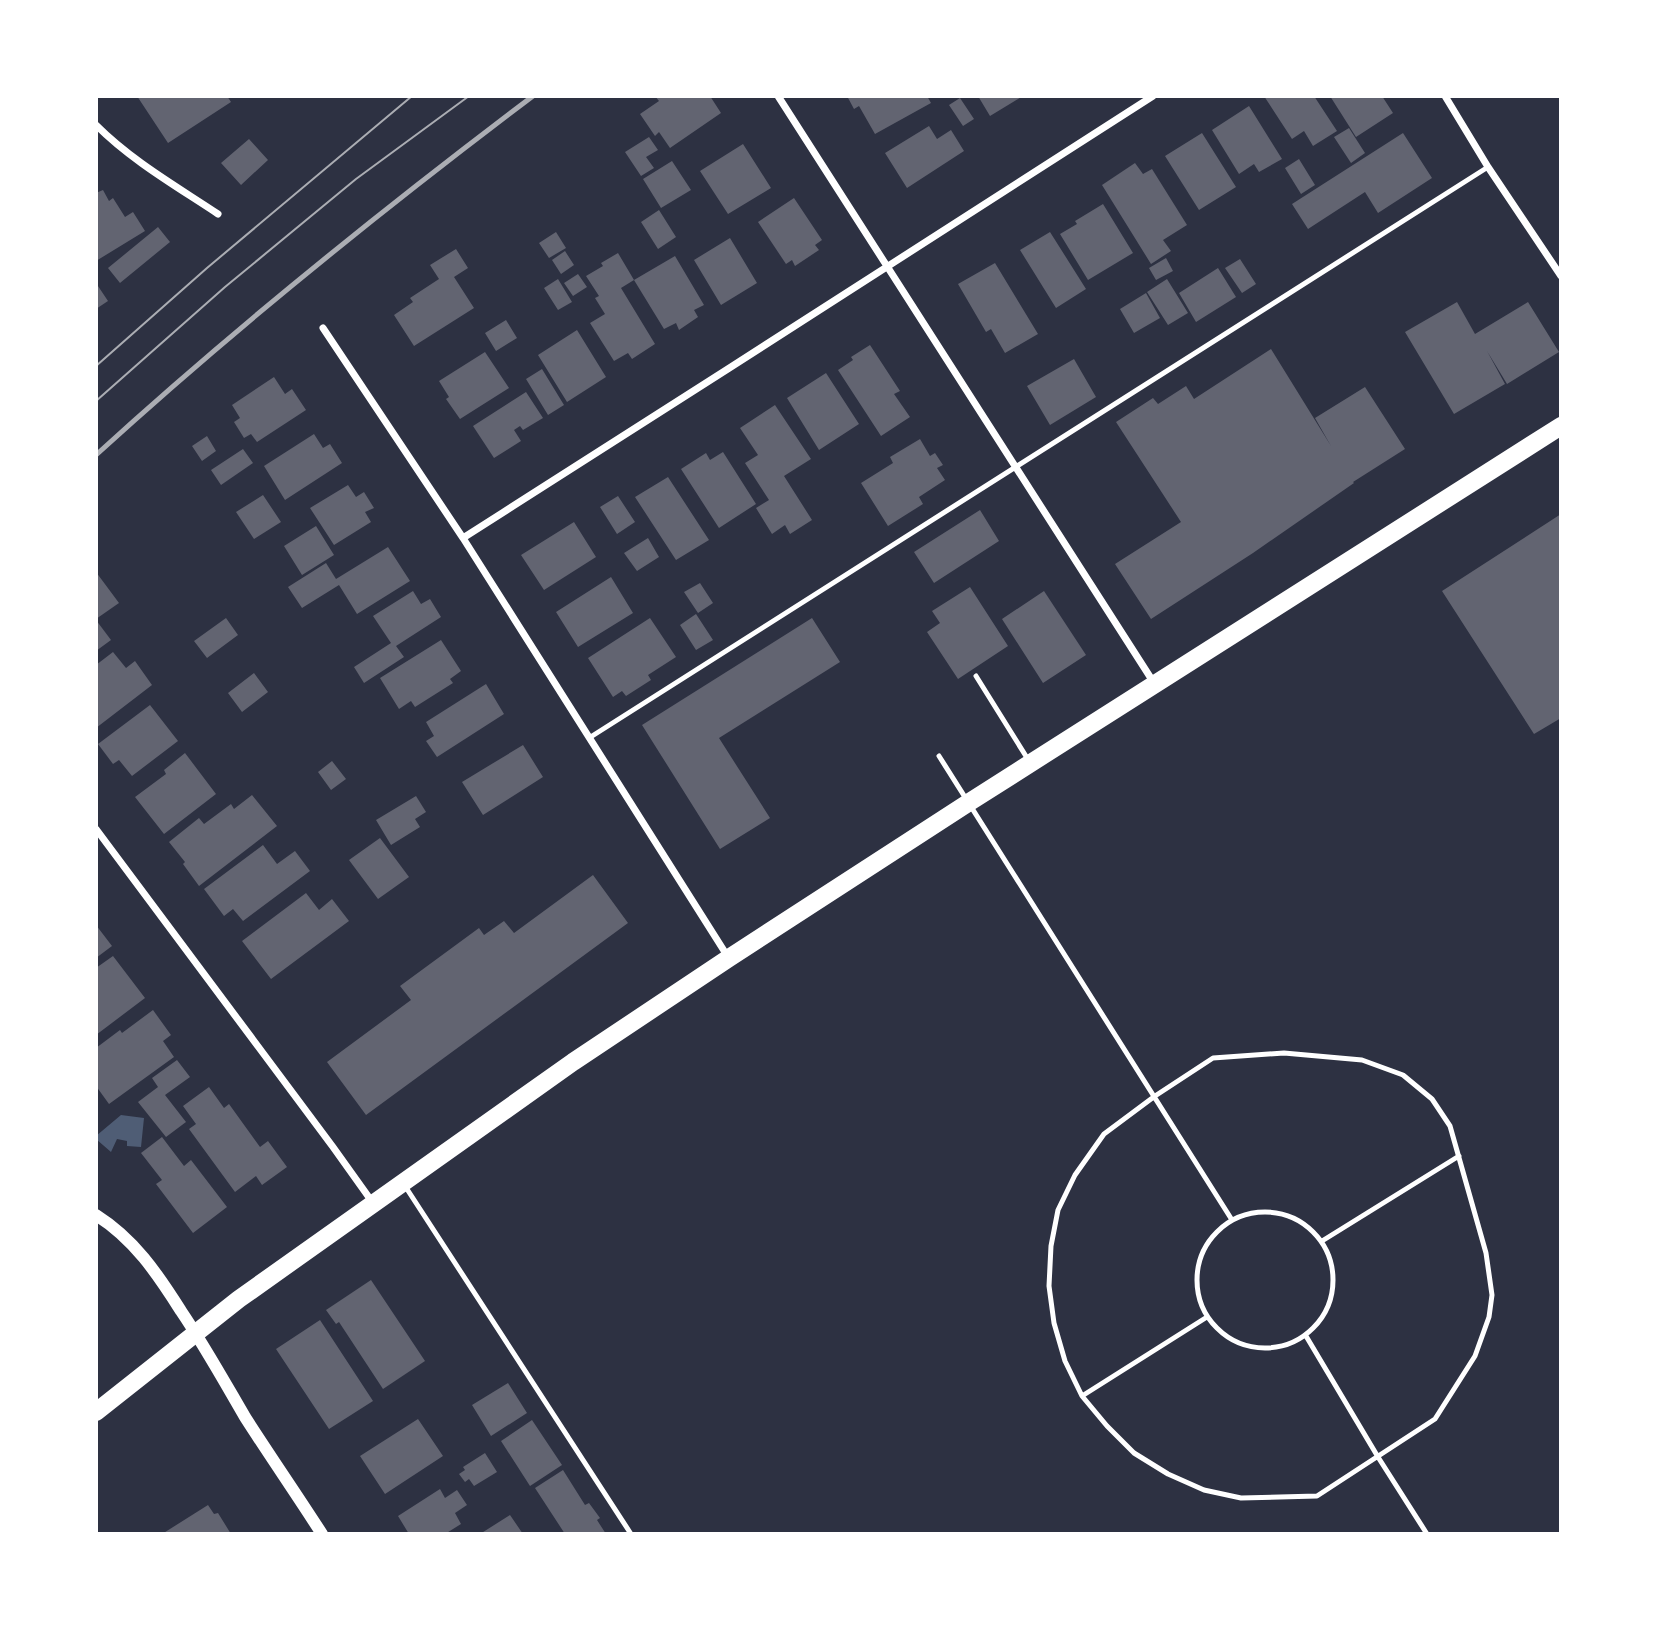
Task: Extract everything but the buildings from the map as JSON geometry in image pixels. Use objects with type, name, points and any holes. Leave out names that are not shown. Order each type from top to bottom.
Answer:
[{"type":"main road","points":[[96,1412],[239,1299],[573,1062],[968,803],[1561,426]]},
{"type":"street","points":[[778,96],[1154,684]]},
{"type":"street","points":[[463,538],[1153,96]]},
{"type":"street","points":[[1445,96],[1488,167],[1561,276]]},
{"type":"street","points":[[96,125],[141,163],[218,214]]},
{"type":"street","points":[[323,328],[463,538],[729,958]]},
{"type":"street","points":[[96,829],[373,1204]]},
{"type":"street","points":[[96,1215],[126,1237],[144,1256],[322,1534]]},
{"type":"lane","points":[[589,738],[1488,167]]},
{"type":"lane","points":[[976,676],[1031,763]]},
{"type":"lane","points":[[939,756],[1233,1220]]},
{"type":"lane","points":[[1284,1053],[1362,1060],[1403,1075],[1432,1099],[1450,1126],[1486,1253],[1492,1295],[1489,1317],[1475,1356],[1435,1419],[1317,1496],[1241,1498],[1204,1490],[1168,1474],[1134,1452],[1107,1426],[1082,1396],[1065,1361],[1054,1322],[1049,1286],[1051,1246],[1058,1210],[1075,1175],[1104,1135],[1155,1096],[1213,1058],[1284,1053]]},
{"type":"lane","points":[[1322,1241],[1459,1156]]},
{"type":"lane","points":[[403,1184],[631,1534]]},
{"type":"lane","points":[[1271,1212],[1291,1216],[1308,1227],[1322,1241],[1330,1257],[1334,1275],[1333,1292],[1319,1324],[1306,1336],[1290,1345],[1271,1349],[1253,1348],[1235,1342],[1219,1331],[1207,1317],[1199,1300],[1196,1281],[1199,1262],[1206,1245],[1217,1230],[1251,1213],[1271,1212]]},
{"type":"lane","points":[[1082,1396],[1207,1317]]},
{"type":"lane","points":[[1306,1336],[1427,1534]]},
{"type":"water","points":[[121,1115],[144,1118],[141,1147],[127,1146],[127,1141],[117,1139],[111,1152],[96,1136]]},
{"type":"tram line","points":[[96,366],[207,268],[412,96]]},
{"type":"tram line","points":[[96,401],[225,287],[356,179],[469,96]]},
{"type":"railway","points":[[96,455],[202,361],[310,271],[533,96]]}]
